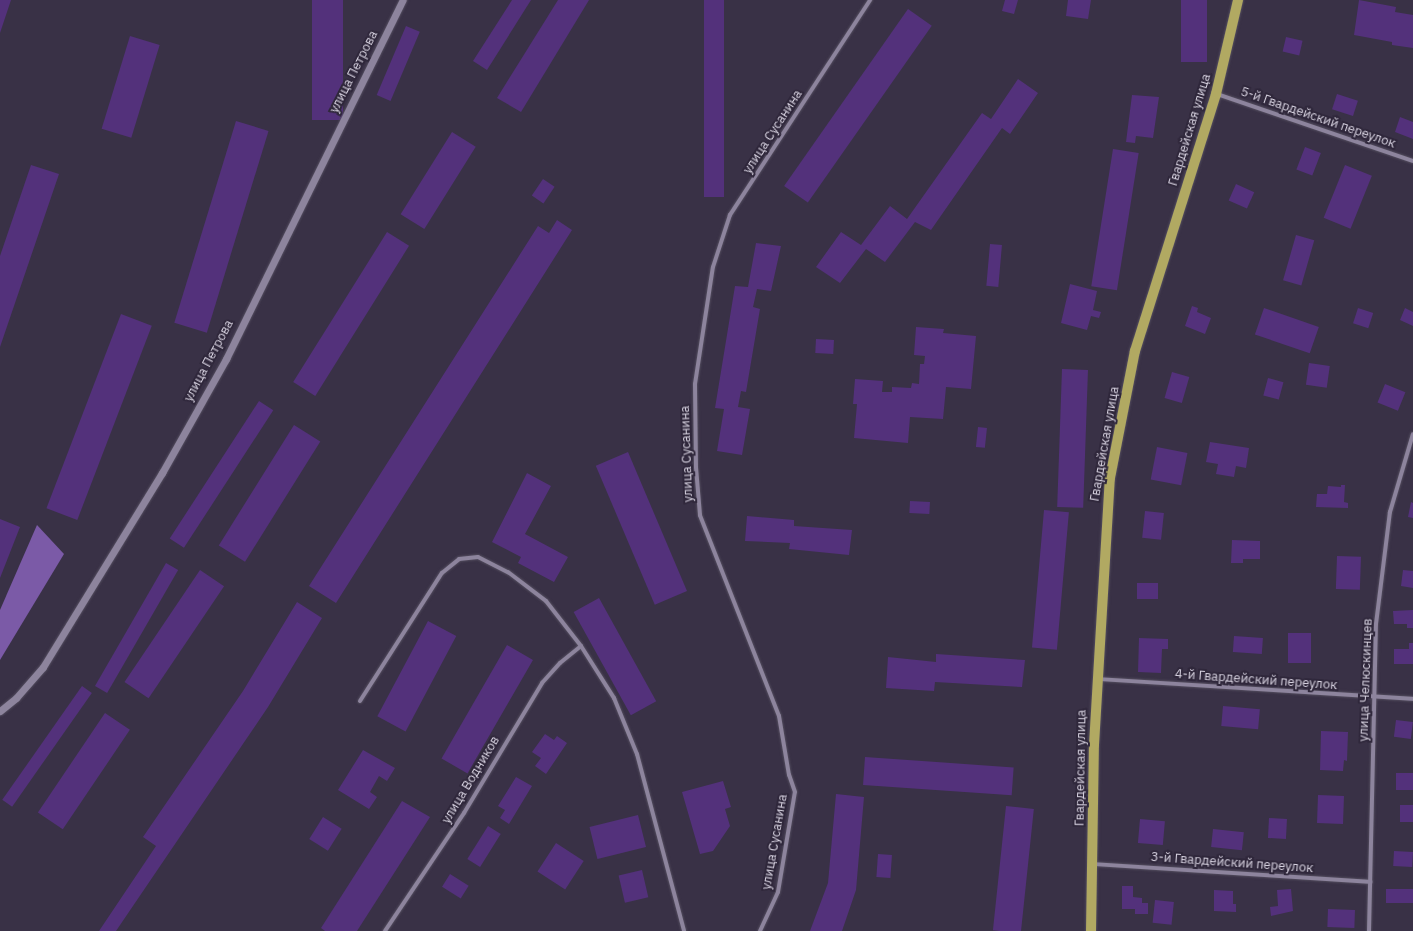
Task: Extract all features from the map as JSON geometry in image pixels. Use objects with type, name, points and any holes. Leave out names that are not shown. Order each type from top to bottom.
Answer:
[{"type":"main road","name":"Гвардейская улица","points":[[1091,931],[1094,745],[1110,478],[1135,351],[1216,94],[1238,0]]},
{"type":"street","name":"улица Петрова","points":[[0,711],[16,698],[43,667],[162,473],[226,359],[403,0]]},
{"type":"street","name":"улица Сусанина","points":[[760,931],[778,892],[795,792],[789,775],[780,716],[700,515],[696,467],[695,384],[713,267],[730,215],[870,0]]},
{"type":"street","name":"5-й Гвардейский переулок","points":[[1216,94],[1413,161]]},
{"type":"street","name":"улица Челюскинцев","points":[[1369,931],[1376,624],[1390,512],[1413,434]]},
{"type":"street","points":[[360,701],[442,574],[459,559],[478,557],[508,572],[546,601],[581,646],[614,698],[636,754],[684,931]]},
{"type":"street","name":"улица Водников","points":[[385,931],[464,813],[542,683],[560,663],[581,646]]},
{"type":"street","name":"4-й Гвардейский переулок","points":[[1097,679],[1375,698],[1413,699]]},
{"type":"street","name":"3-й Гвардейский переулок","points":[[1093,864],[1370,882]]},
{"type":"shaded area","points":[[37,525],[64,554],[0,660],[0,610]]},
{"type":"building","points":[[0,0],[11,0],[0,33]]},
{"type":"building","points":[[312,0],[343,0],[343,120],[312,120]]},
{"type":"building","points":[[512,0],[531,0],[487,70],[473,61]]},
{"type":"building","points":[[558,0],[589,0],[521,112],[497,98]]},
{"type":"building","points":[[704,0],[724,0],[724,197],[704,197]]},
{"type":"building","points":[[1005,0],[1018,0],[1014,14],[1002,11]]},
{"type":"building","points":[[1068,0],[1091,0],[1088,19],[1066,16]]},
{"type":"building","points":[[1181,0],[1207,0],[1207,62],[1181,62]]},
{"type":"building","points":[[1359,0],[1396,7],[1395,12],[1413,15],[1413,48],[1392,45],[1392,42],[1354,35]]},
{"type":"building","points":[[908,9],[932,26],[808,203],[784,186]]},
{"type":"building","points":[[406,26],[420,32],[391,101],[377,95]]},
{"type":"building","points":[[130,36],[160,45],[131,138],[102,129]]},
{"type":"building","points":[[1286,37],[1303,41],[1299,55],[1283,52]]},
{"type":"building","points":[[1018,79],[1038,93],[1010,134],[1002,128],[931,230],[915,222],[885,262],[866,249],[840,283],[816,267],[841,232],[861,245],[890,206],[907,219],[982,113],[991,119]]},
{"type":"building","points":[[1337,94],[1358,101],[1353,116],[1332,109]]},
{"type":"building","points":[[1132,95],[1159,97],[1153,138],[1136,136],[1135,143],[1126,142]]},
{"type":"building","points":[[1400,117],[1413,122],[1413,139],[1395,132]]},
{"type":"building","points":[[236,121],[269,131],[207,333],[174,323]]},
{"type":"building","points":[[452,132],[476,147],[424,229],[401,214]]},
{"type":"building","points":[[1305,147],[1321,153],[1312,175],[1296,169]]},
{"type":"building","points":[[1113,149],[1139,153],[1117,290],[1091,286]]},
{"type":"building","points":[[31,165],[59,174],[0,347],[0,256]]},
{"type":"building","points":[[1345,165],[1372,176],[1351,229],[1324,218]]},
{"type":"building","points":[[543,179],[555,187],[543,203],[532,196]]},
{"type":"building","points":[[1236,184],[1254,192],[1247,209],[1229,200]]},
{"type":"building","points":[[557,220],[572,230],[336,603],[309,586],[538,226],[549,233]]},
{"type":"building","points":[[387,232],[409,246],[315,396],[293,382]]},
{"type":"building","points":[[1296,235],[1314,240],[1301,285],[1283,280]]},
{"type":"building","points":[[756,243],[781,246],[771,291],[757,289],[753,307],[760,309],[746,392],[741,391],[738,407],[750,409],[742,455],[717,451],[724,409],[715,408],[735,286],[748,287]]},
{"type":"building","points":[[990,244],[1002,245],[998,287],[986,286]]},
{"type":"building","points":[[1070,284],[1097,291],[1093,310],[1101,312],[1099,318],[1091,316],[1087,330],[1061,323]]},
{"type":"building","points":[[1192,306],[1198,308],[1197,312],[1211,318],[1205,334],[1185,326]]},
{"type":"building","points":[[1264,308],[1319,327],[1310,353],[1255,334]]},
{"type":"building","points":[[1358,308],[1373,313],[1368,328],[1353,323]]},
{"type":"building","points":[[1405,308],[1413,312],[1413,326],[1400,320]]},
{"type":"building","points":[[121,314],[152,326],[77,520],[46,508]]},
{"type":"building","points":[[916,327],[944,329],[943,333],[976,336],[971,389],[946,387],[943,419],[910,417],[908,443],[854,438],[857,404],[853,404],[855,379],[883,381],[882,392],[892,392],[892,387],[911,388],[912,383],[919,384],[920,364],[924,364],[925,356],[914,355]]},
{"type":"building","points":[[816,339],[834,340],[833,354],[815,353]]},
{"type":"building","points":[[1309,363],[1330,366],[1327,388],[1306,385]]},
{"type":"building","points":[[1062,369],[1088,370],[1083,508],[1057,507]]},
{"type":"building","points":[[1172,372],[1189,377],[1182,403],[1165,398]]},
{"type":"building","points":[[1268,378],[1283,382],[1279,400],[1263,395]]},
{"type":"building","points":[[1385,384],[1405,392],[1398,411],[1378,403]]},
{"type":"building","points":[[259,401],[273,410],[184,548],[170,539]]},
{"type":"building","points":[[294,425],[320,441],[245,562],[219,545]]},
{"type":"building","points":[[978,427],[987,428],[985,448],[976,447]]},
{"type":"building","points":[[1210,442],[1249,448],[1246,468],[1236,466],[1234,477],[1216,474],[1218,464],[1206,462]]},
{"type":"building","points":[[1157,447],[1187,453],[1181,485],[1151,479]]},
{"type":"building","points":[[628,452],[687,591],[655,605],[596,466]]},
{"type":"building","points":[[527,473],[551,486],[525,534],[568,557],[554,582],[518,563],[521,557],[492,542]]},
{"type":"building","points":[[1341,485],[1345,485],[1344,502],[1348,503],[1348,508],[1316,507],[1317,494],[1327,494],[1328,486],[1341,487]]},
{"type":"building","points":[[910,501],[930,502],[929,514],[909,513]]},
{"type":"building","points":[[1411,502],[1413,503],[1413,518],[1408,517]]},
{"type":"building","points":[[1044,510],[1069,512],[1057,650],[1032,647]]},
{"type":"building","points":[[1145,511],[1164,513],[1161,540],[1142,538]]},
{"type":"building","points":[[747,516],[794,520],[794,526],[852,530],[849,555],[789,549],[790,543],[745,541]]},
{"type":"building","points":[[0,519],[20,527],[0,578]]},
{"type":"building","points":[[1232,540],[1260,541],[1260,559],[1243,559],[1243,563],[1231,563]]},
{"type":"building","points":[[1337,556],[1361,557],[1360,590],[1336,589]]},
{"type":"building","points":[[166,563],[178,570],[107,693],[95,686]]},
{"type":"building","points":[[200,570],[224,586],[149,698],[125,682]]},
{"type":"building","points":[[1403,570],[1413,571],[1413,588],[1401,586]]},
{"type":"building","points":[[1137,583],[1158,583],[1158,599],[1137,599]]},
{"type":"building","points":[[599,598],[656,701],[631,715],[574,612]]},
{"type":"building","points":[[297,602],[322,618],[268,707],[116,931],[99,931],[156,846],[143,837],[243,691]]},
{"type":"building","points":[[1413,610],[1413,628],[1407,628],[1407,624],[1394,624],[1393,611]]},
{"type":"building","points":[[428,621],[456,636],[406,731],[377,716]]},
{"type":"building","points":[[1288,633],[1311,633],[1311,663],[1288,663]]},
{"type":"building","points":[[1234,636],[1263,638],[1262,654],[1233,652]]},
{"type":"building","points":[[1139,638],[1168,639],[1168,649],[1162,649],[1161,673],[1138,672]]},
{"type":"building","points":[[1409,643],[1413,643],[1413,664],[1394,664],[1394,649],[1409,649]]},
{"type":"building","points":[[507,645],[533,660],[467,773],[442,758]]},
{"type":"building","points":[[936,654],[1025,660],[1022,687],[935,682],[934,691],[886,688],[888,657],[936,662]]},
{"type":"building","points":[[82,686],[92,693],[12,807],[2,800]]},
{"type":"building","points":[[1223,706],[1260,709],[1258,729],[1221,726]]},
{"type":"building","points":[[105,713],[130,730],[63,829],[38,812]]},
{"type":"building","points":[[1396,720],[1413,722],[1411,739],[1394,737]]},
{"type":"building","points":[[1321,731],[1348,732],[1347,761],[1344,760],[1343,771],[1320,770]]},
{"type":"building","points":[[545,734],[554,740],[557,736],[567,743],[546,774],[535,766],[541,758],[532,752]]},
{"type":"building","points":[[363,750],[395,768],[387,781],[379,776],[370,792],[377,797],[369,809],[338,790]]},
{"type":"building","points":[[865,757],[1014,767],[1012,795],[863,785]]},
{"type":"building","points":[[1396,773],[1413,773],[1413,790],[1396,790]]},
{"type":"building","points":[[516,777],[532,786],[509,824],[500,818],[505,810],[498,806]]},
{"type":"building","points":[[723,781],[731,807],[725,809],[730,826],[713,851],[700,854],[682,792]]},
{"type":"building","points":[[836,794],[864,797],[856,890],[842,931],[810,931],[828,883]]},
{"type":"building","points":[[1318,795],[1344,796],[1343,824],[1317,823]]},
{"type":"building","points":[[402,801],[430,817],[357,931],[325,931],[321,928]]},
{"type":"building","points":[[1400,805],[1413,805],[1413,822],[1400,822]]},
{"type":"building","points":[[1006,806],[1034,809],[1021,931],[993,930]]},
{"type":"building","points":[[638,815],[646,847],[597,859],[589,827]]},
{"type":"building","points":[[323,817],[342,829],[328,851],[309,839]]},
{"type":"building","points":[[1269,818],[1287,819],[1286,839],[1268,838]]},
{"type":"building","points":[[1140,819],[1165,821],[1163,845],[1138,843]]},
{"type":"building","points":[[488,826],[501,834],[480,867],[467,859]]},
{"type":"building","points":[[1213,829],[1244,832],[1242,850],[1211,847]]},
{"type":"building","points":[[556,843],[584,861],[565,889],[537,872]]},
{"type":"building","points":[[1394,851],[1413,852],[1412,867],[1393,866]]},
{"type":"building","points":[[878,854],[892,855],[890,878],[876,877]]},
{"type":"building","points":[[642,870],[648,897],[625,903],[619,875]]},
{"type":"building","points":[[450,874],[469,886],[461,898],[442,887]]},
{"type":"building","points":[[1122,886],[1133,886],[1133,897],[1142,898],[1142,903],[1148,903],[1148,914],[1135,914],[1135,909],[1122,909]]},
{"type":"building","points":[[1291,889],[1293,911],[1271,916],[1270,907],[1278,906],[1277,890]]},
{"type":"building","points":[[1386,889],[1413,889],[1413,903],[1386,903]]},
{"type":"building","points":[[1214,890],[1233,891],[1233,904],[1236,904],[1236,912],[1214,911]]},
{"type":"building","points":[[1155,900],[1174,902],[1171,925],[1153,923]]},
{"type":"building","points":[[1328,909],[1355,910],[1354,928],[1327,927]]}]
